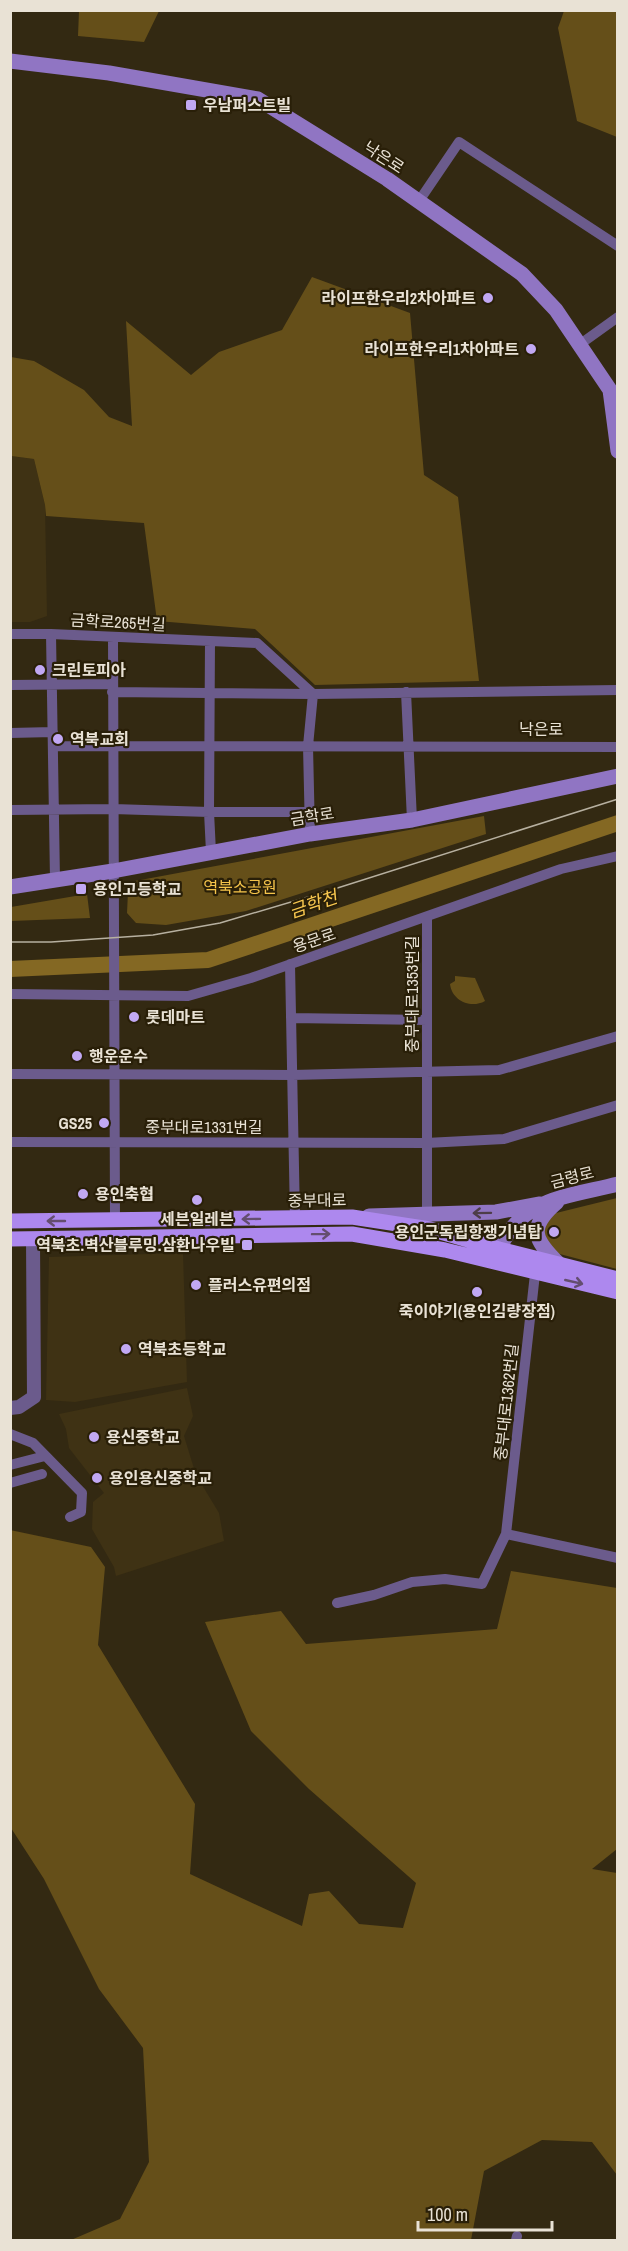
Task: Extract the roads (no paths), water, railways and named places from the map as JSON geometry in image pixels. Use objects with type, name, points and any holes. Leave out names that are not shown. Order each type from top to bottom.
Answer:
[{"type":"main road","name":"낙은로","points":[[10,61],[109,73],[258,99],[387,179],[522,274],[556,310],[614,396],[618,451]]},
{"type":"main road","name":"금학로","points":[[10,887],[113,872],[310,834],[412,820],[618,776]]},
{"type":"main road","name":"금령로","points":[[496,1256],[511,1226],[540,1204],[618,1184]]},
{"type":"main road","points":[[559,1264],[542,1248],[536,1231],[542,1215],[560,1198]]},
{"type":"main road","points":[[351,1217],[496,1212],[540,1204]]},
{"type":"main road","name":"중부대로","points":[[10,1221],[351,1217],[430,1229],[534,1274],[618,1292]]},
{"type":"main road","name":"중부대로","points":[[10,1239],[352,1234],[445,1250],[559,1264],[618,1279]]},
{"type":"street","points":[[419,201],[459,142],[618,246]]},
{"type":"street","points":[[579,345],[618,317]]},
{"type":"street","points":[[10,634],[51,634]]},
{"type":"street","name":"금학로265번길","points":[[55,880],[51,634],[257,643],[313,694]]},
{"type":"street","points":[[113,637],[115,1221]]},
{"type":"street","points":[[210,641],[209,812],[211,852]]},
{"type":"street","points":[[10,685],[52,684],[210,693],[313,694],[618,690]]},
{"type":"street","points":[[406,692],[412,820]]},
{"type":"street","points":[[310,834],[308,746],[313,694]]},
{"type":"street","points":[[10,734],[53,732]]},
{"type":"street","name":"낙은로","points":[[53,746],[618,747]]},
{"type":"street","points":[[10,810],[309,812]]},
{"type":"street","name":"용문로","points":[[10,994],[188,996],[251,978],[561,869],[618,856]]},
{"type":"street","name":"중부대로1353번길","points":[[427,917],[427,1214]]},
{"type":"street","points":[[290,964],[295,1218]]},
{"type":"street","points":[[291,1018],[427,1020]]},
{"type":"street","name":"중부대로1353번길","points":[[427,1071],[499,1070],[618,1036]]},
{"type":"street","points":[[10,1074],[292,1075],[427,1071]]},
{"type":"street","points":[[426,1143],[504,1139],[618,1105]]},
{"type":"street","name":"중부대로1331번길","points":[[10,1142],[426,1143]]},
{"type":"street","points":[[10,1408],[19,1407],[34,1397],[33,1239]]},
{"type":"street","name":"중부대로1362번길","points":[[507,1534],[534,1274]]},
{"type":"street","points":[[10,1434],[33,1443],[82,1493],[81,1512],[69,1517]]},
{"type":"street","points":[[10,1465],[45,1456]]},
{"type":"street","points":[[10,1483],[42,1474]]},
{"type":"street","points":[[337,1603],[374,1595],[412,1582],[444,1579],[482,1584],[507,1534],[618,1558]]},
{"type":"waterway","name":"금학천","points":[[10,969],[208,960],[618,823]]},
{"type":"tram line","points":[[10,942],[51,942],[153,935],[220,923],[618,799]]},
{"type":"place","name":"우남퍼스트빌","points":[[191,105]]},
{"type":"place","name":"라이프한우리2차아파트","points":[[488,298]]},
{"type":"place","name":"라이프한우리1차아파트","points":[[531,349]]},
{"type":"place","name":"크린토피아","points":[[40,670]]},
{"type":"place","name":"역북교회","points":[[58,739]]},
{"type":"place","name":"용인고등학교","points":[[81,889]]},
{"type":"place","name":"롯데마트","points":[[134,1017]]},
{"type":"place","name":"행운운수","points":[[77,1056]]},
{"type":"place","name":"GS25","points":[[104,1123]]},
{"type":"place","name":"용인축협","points":[[83,1194]]},
{"type":"place","name":"세븐일레븐","points":[[197,1200]]},
{"type":"place","name":"용인군독립항쟁기념탑","points":[[554,1232]]},
{"type":"place","name":"역북초.벽산블루밍.삼환나우빌","points":[[247,1245]]},
{"type":"place","name":"플러스유편의점","points":[[196,1285]]},
{"type":"place","name":"죽이야기(용인김량장점)","points":[[477,1292]]},
{"type":"place","name":"역북초등학교","points":[[126,1349]]},
{"type":"place","name":"용신중학교","points":[[94,1437]]},
{"type":"place","name":"용인용신중학교","points":[[97,1478]]},
{"type":"park label","name":"역북소공원","points":[[240,887]]}]
